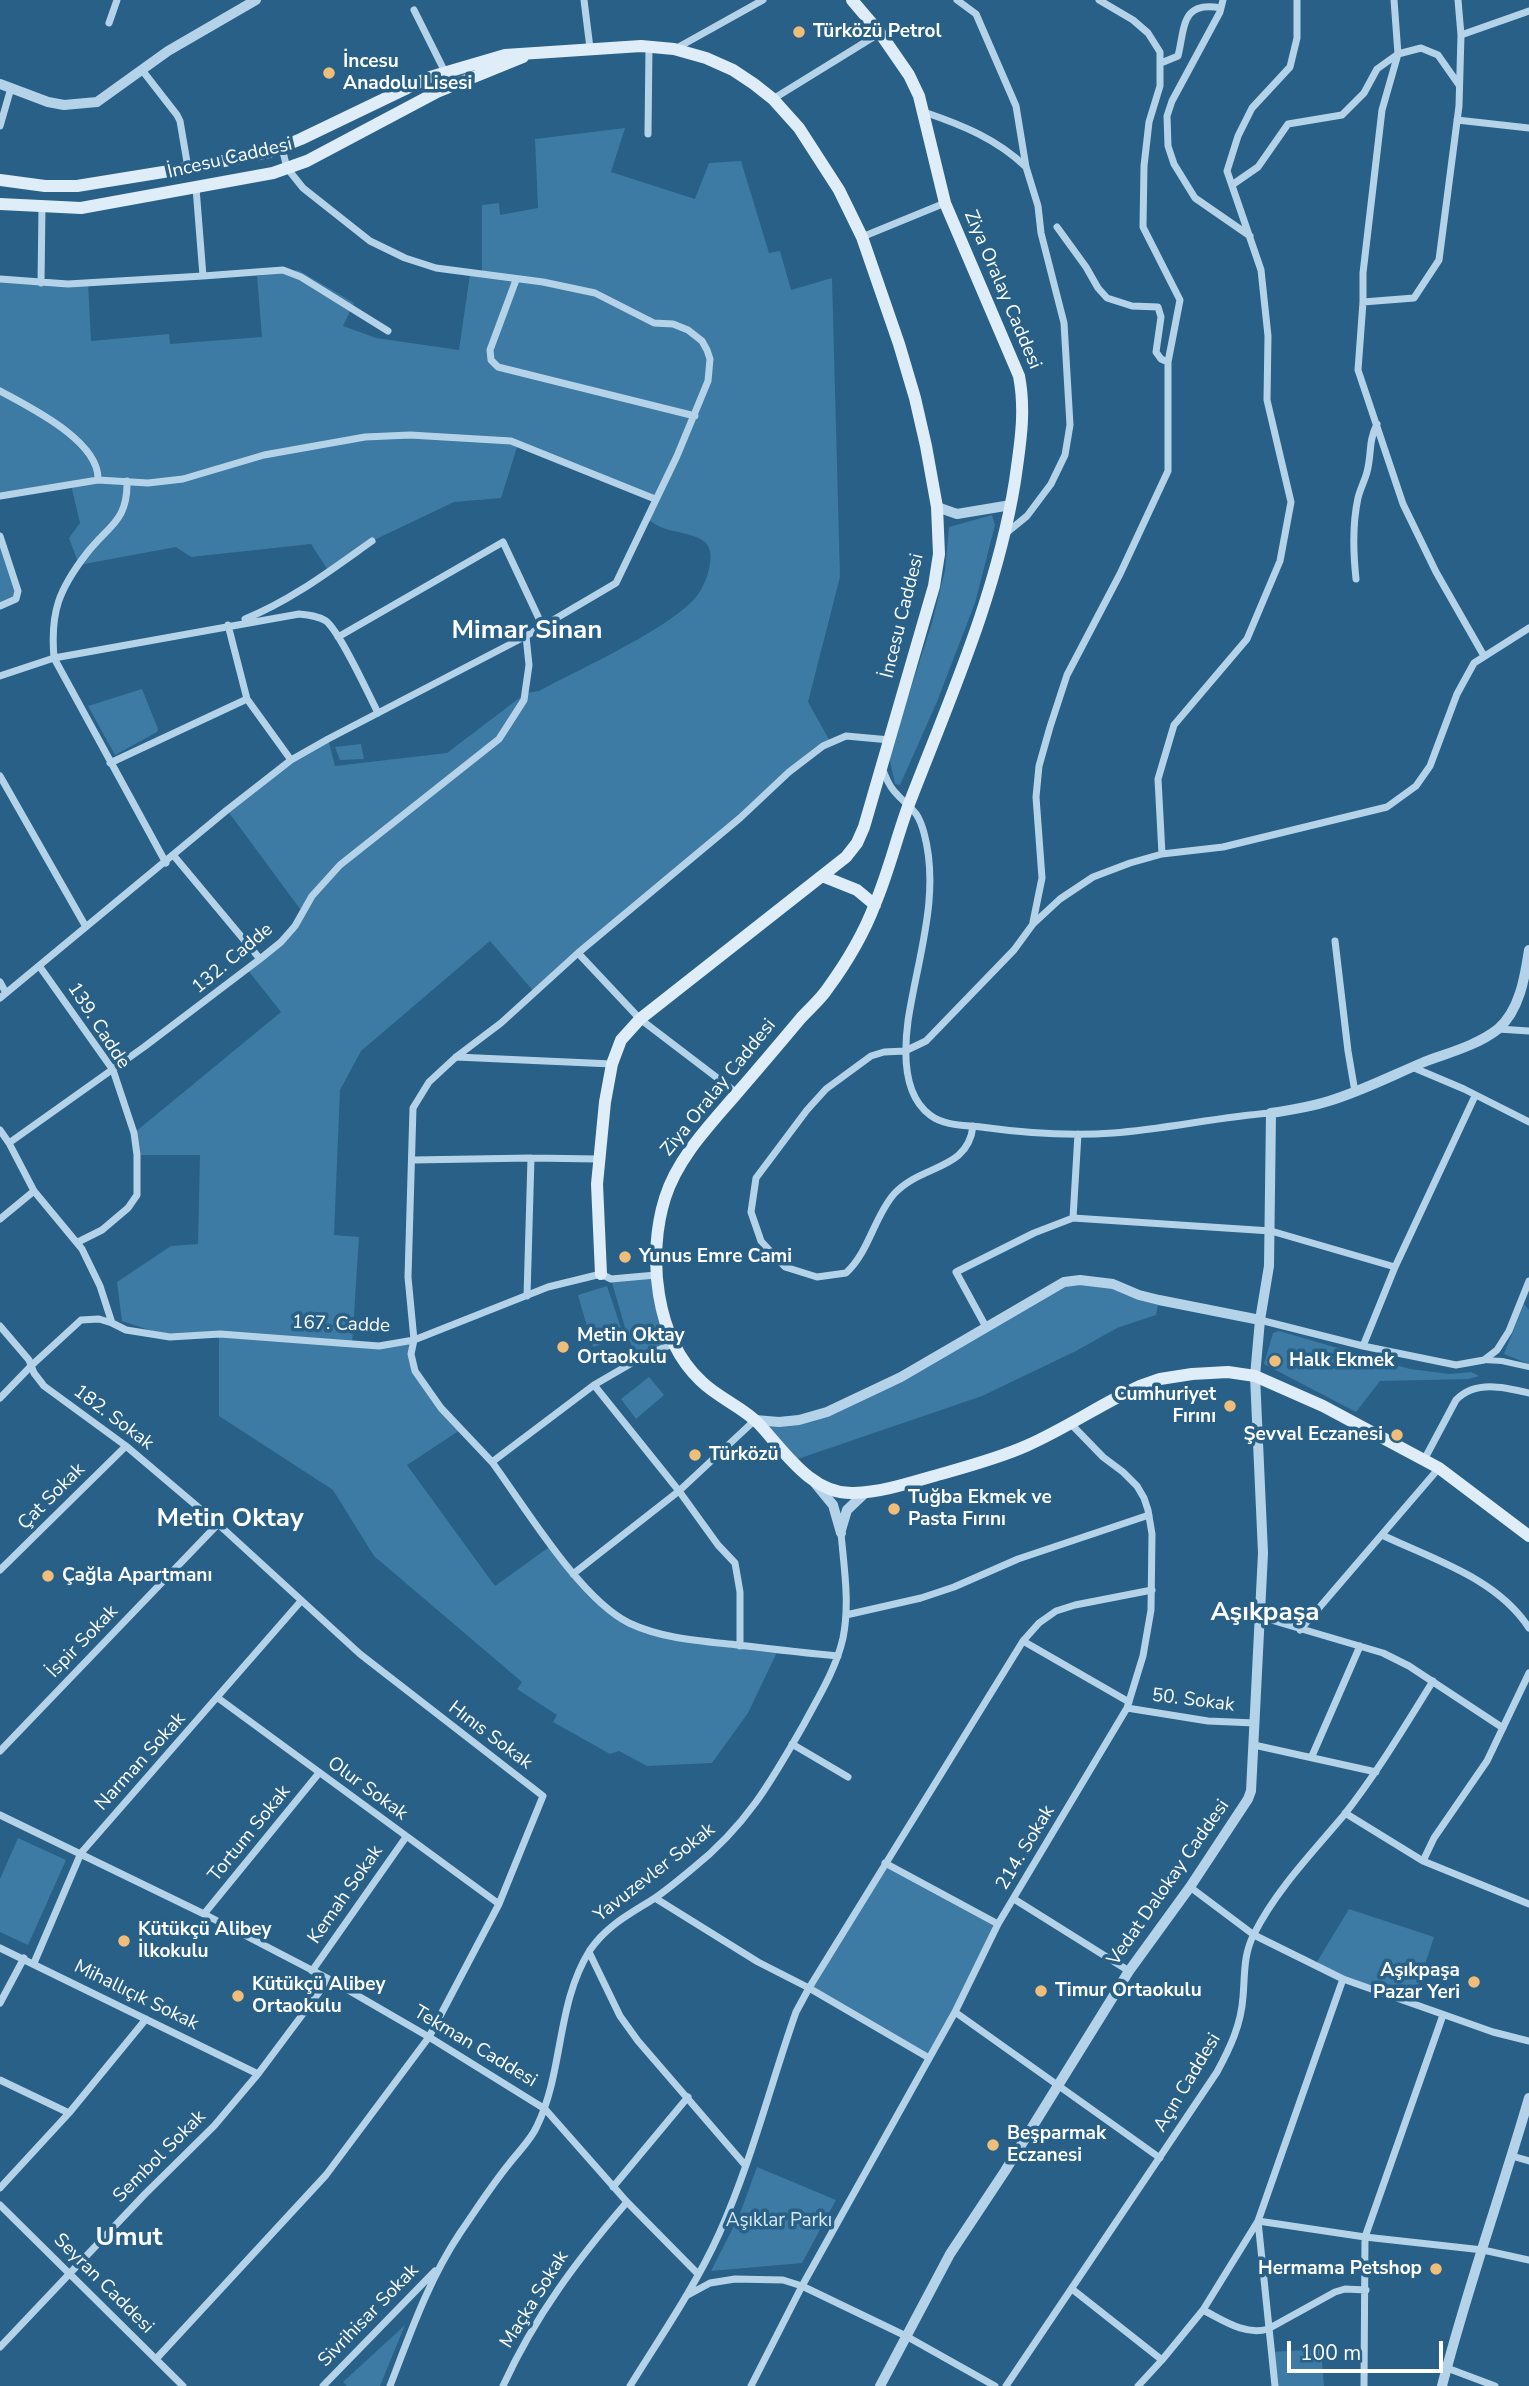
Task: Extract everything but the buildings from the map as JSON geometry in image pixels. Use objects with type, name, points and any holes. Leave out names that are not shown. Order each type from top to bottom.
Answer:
[{"type":"main road","name":"Ziya Oralay Caddesi","points":[[859,3],[909,75],[924,112],[945,203],[1019,376],[1024,399],[1024,425],[1005,534],[982,614],[909,804],[875,905],[847,961],[825,994],[737,1093],[673,1174],[658,1226],[656,1275],[663,1312],[674,1342],[685,1363],[710,1390],[755,1420],[813,1480],[838,1492],[883,1490],[981,1463],[1026,1447],[1106,1402],[1160,1378],[1228,1372],[1255,1376],[1323,1406],[1439,1468],[1529,1536]]},
{"type":"main road","name":"İncesu Caddesi","points":[[0,180],[45,186],[77,186],[188,168],[282,148],[430,77],[491,58],[590,48],[649,47],[674,49],[706,58],[733,70],[754,84],[773,99],[799,128],[839,190],[862,237],[880,284],[915,398],[937,507],[939,554],[934,586],[857,844],[846,857],[640,1019],[621,1040],[611,1064],[598,1158],[600,1274]]},
{"type":"main road","name":"İncesu Caddesi","points":[[0,204],[81,208],[287,168],[307,161],[452,86],[530,54]]},
{"type":"main road","points":[[822,876],[858,890],[875,905]]},
{"type":"street","points":[[109,23],[117,0]]},
{"type":"street","points":[[0,84],[48,102],[64,105],[97,102],[168,51],[256,0]]},
{"type":"street","points":[[584,0],[590,48]]},
{"type":"street","points":[[957,0],[976,14],[1016,106],[1026,167],[1038,206],[1041,233],[1064,323],[1070,437],[1051,484],[1027,516],[1005,534]]},
{"type":"street","points":[[1033,924],[1042,878],[1036,797],[1039,766],[1067,675],[1120,574],[1168,471],[1168,362],[1180,300],[1143,227],[1144,166],[1149,122],[1160,86],[1160,52],[1148,33],[1133,20],[1099,0]]},
{"type":"street","points":[[1162,854],[1158,779],[1174,725],[1247,639],[1280,561],[1290,502],[1267,400],[1268,336],[1261,270],[1227,171],[1238,136],[1252,108],[1290,67],[1297,38],[1297,0]]},
{"type":"street","points":[[1394,0],[1398,54],[1382,110],[1363,273],[1358,370],[1403,504],[1417,535],[1484,656]]},
{"type":"street","points":[[1363,302],[1414,298],[1439,260],[1460,85],[1461,35],[1458,0]]},
{"type":"street","points":[[674,49],[759,1]]},
{"type":"street","points":[[1161,63],[1178,56],[1187,14],[1194,7],[1222,4],[1172,101],[1167,116],[1168,146],[1174,164],[1195,198],[1250,236]]},
{"type":"street","points":[[414,10],[452,86]]},
{"type":"street","points":[[1461,35],[1529,11]]},
{"type":"street","points":[[773,99],[880,33]]},
{"type":"street","points":[[648,134],[649,47]]},
{"type":"street","points":[[1232,185],[1258,167],[1288,124],[1342,115],[1364,93],[1377,69],[1398,54],[1421,48],[1438,55],[1460,85]]},
{"type":"street","points":[[142,70],[180,121],[188,168]]},
{"type":"street","points":[[0,126],[11,89]]},
{"type":"street","points":[[924,112],[967,127],[1005,148],[1026,167]]},
{"type":"street","points":[[1457,120],[1529,128]]},
{"type":"street","points":[[0,982],[3,996],[291,760],[526,636],[617,583],[695,416],[708,382],[710,359],[702,341],[688,330],[673,324],[654,323],[595,293],[436,268],[405,258],[370,241],[303,188],[287,168],[282,148]]},
{"type":"street","points":[[195,188],[203,276]]},
{"type":"street","points":[[862,237],[945,203]]},
{"type":"street","points":[[41,283],[42,207]]},
{"type":"street","points":[[1057,228],[1107,298],[1132,306],[1158,307],[1161,317],[1156,352],[1161,359],[1168,362]]},
{"type":"street","points":[[0,279],[68,284],[273,270],[301,276],[387,331]]},
{"type":"street","points":[[516,280],[490,349],[491,360],[498,367],[695,416]]},
{"type":"street","points":[[0,391],[54,422],[70,435],[92,458],[97,468],[98,480]]},
{"type":"street","points":[[1356,579],[1352,542],[1355,514],[1367,473],[1370,438],[1377,424]]},
{"type":"street","points":[[0,496],[98,480],[148,483],[183,479],[264,455],[365,437],[410,435],[511,440],[655,499]]},
{"type":"street","points":[[127,481],[128,498],[122,515],[86,554],[60,597],[52,625],[54,657],[166,863]]},
{"type":"street","points":[[937,507],[957,514],[1011,505]]},
{"type":"street","points":[[0,536],[18,591],[16,599],[0,607]]},
{"type":"street","points":[[228,625],[269,609],[315,582],[372,541]]},
{"type":"street","points":[[338,637],[503,542],[542,625]]},
{"type":"street","points":[[0,676],[54,657],[299,614],[316,616],[327,622],[338,637],[378,713]]},
{"type":"street","points":[[228,625],[247,699],[291,760]]},
{"type":"street","points":[[973,1126],[971,1141],[963,1153],[953,1161],[921,1174],[894,1194],[852,1268],[846,1273],[817,1277],[785,1267],[761,1241],[751,1212],[756,1178],[807,1110],[826,1090],[871,1056],[905,1051],[926,1041],[1014,950],[1033,924],[1060,899],[1093,877],[1130,863],[1162,854],[1223,847],[1387,807],[1416,786],[1430,766],[1457,694],[1474,663],[1529,628]]},
{"type":"street","name":"132. Cadde","points":[[9,1143],[196,1009],[281,942],[295,926],[312,897],[340,865],[499,739],[524,700],[529,665],[526,636]]},
{"type":"street","points":[[110,762],[247,699]]},
{"type":"street","points":[[838,1656],[692,1640],[657,1633],[627,1622],[606,1607],[573,1574],[492,1462],[440,1408],[415,1371],[411,1354],[414,1340],[408,1277],[413,1108],[429,1082],[456,1057],[501,1023],[578,953],[740,818],[789,772],[823,746],[846,736],[890,740]]},
{"type":"street","points":[[882,766],[887,781],[919,817],[924,834],[931,878],[905,1051],[908,1076],[921,1107],[942,1122],[1017,1132],[1114,1133],[1231,1116],[1271,1114],[1311,1106],[1355,1092],[1476,1042],[1498,1029],[1515,1004],[1525,976],[1529,950]]},
{"type":"street","points":[[1,780],[86,927]]},
{"type":"street","points":[[174,856],[260,959]]},
{"type":"street","points":[[1335,941],[1355,1092]]},
{"type":"street","points":[[578,953],[640,1019],[737,1093]]},
{"type":"street","name":"139. Cadde","points":[[40,967],[113,1070],[134,1133],[137,1195],[128,1208],[102,1230],[78,1242]]},
{"type":"street","points":[[1498,1029],[1529,1031]]},
{"type":"street","points":[[456,1057],[611,1064]]},
{"type":"street","points":[[1412,1067],[1529,1122]]},
{"type":"street","points":[[1363,1346],[1395,1267],[1475,1096]]},
{"type":"street","name":"Vedat Dalokay Caddesi","points":[[880,2386],[950,2254],[1129,1970],[1190,1887],[1248,1799],[1252,1783],[1263,1553],[1255,1376],[1260,1320],[1269,1266],[1271,1114]]},
{"type":"street","points":[[0,1130],[34,1191],[78,1242],[100,1286],[112,1323]]},
{"type":"street","points":[[1073,1219],[1078,1134]]},
{"type":"street","points":[[527,1296],[531,1158]]},
{"type":"street","points":[[412,1160],[598,1158]]},
{"type":"street","points":[[0,1220],[34,1191]]},
{"type":"street","points":[[986,1327],[956,1272],[1034,1233],[1073,1219],[1271,1231],[1395,1267]]},
{"type":"street","name":"167. Cadde","points":[[0,1398],[82,1320],[99,1319],[126,1330],[170,1337],[220,1334],[379,1346],[414,1340],[548,1287],[600,1274],[611,1279],[656,1275]]},
{"type":"street","points":[[573,1574],[679,1491],[755,1420],[799,1420],[827,1412],[901,1377],[1056,1286],[1080,1280],[1113,1284],[1159,1300],[1456,1365],[1485,1360],[1529,1367]]},
{"type":"street","points":[[1485,1360],[1497,1350],[1509,1331],[1529,1281]]},
{"type":"street","name":"182. Sokak","points":[[0,1326],[32,1365],[34,1373],[44,1386],[126,1446],[218,1524]]},
{"type":"street","points":[[492,1462],[594,1385],[674,1342]]},
{"type":"street","points":[[594,1385],[679,1491],[718,1545],[735,1563],[740,1592],[740,1646]]},
{"type":"street","points":[[1424,1460],[1455,1400],[1461,1394],[1479,1387],[1529,1393]]},
{"type":"street","name":"214. Sokak","points":[[751,2386],[802,2286],[956,2012],[998,1924],[1128,1705],[1143,1656],[1152,1590],[1152,1534],[1149,1515],[1137,1486],[1103,1457],[1070,1423]]},
{"type":"street","name":"Çat Sokak","points":[[0,1570],[126,1446]]},
{"type":"street","points":[[1300,1630],[1439,1468]]},
{"type":"street","points":[[813,1480],[833,1505],[841,1533]]},
{"type":"street","points":[[841,1533],[847,1510],[866,1492]]},
{"type":"street","points":[[846,1615],[921,1598],[954,1587],[1018,1559],[1149,1515]]},
{"type":"street","name":"Hınıs Sokak","points":[[156,2359],[327,2175],[429,2037],[499,1904],[543,1796],[360,1654],[218,1524]]},
{"type":"street","name":"İspir Sokak","points":[[0,1751],[218,1524]]},
{"type":"street","name":"Yavuzevler Sokak","points":[[390,2386],[438,2268],[491,2188],[536,2130],[545,2109],[566,2009],[577,1976],[589,1952],[614,1923],[655,1898],[712,1853],[733,1832],[770,1783],[829,1679],[838,1656],[846,1615],[841,1533]]},
{"type":"street","points":[[1382,1535],[1475,1579],[1494,1591],[1513,1608],[1529,1628]]},
{"type":"street","points":[[630,2386],[698,2274],[731,2206],[796,2012],[1023,1642],[1039,1623],[1056,1611],[1152,1590]]},
{"type":"street","name":"Narman Sokak","points":[[34,1963],[81,1853],[302,1601]]},
{"type":"street","points":[[1261,1617],[1360,1646],[1400,1662],[1503,1728]]},
{"type":"street","points":[[1023,1642],[1128,1705]]},
{"type":"street","points":[[1312,1756],[1360,1646]]},
{"type":"street","points":[[1423,1861],[1434,1838],[1487,1761],[1529,1673]]},
{"type":"street","name":"Açın Caddesi","points":[[1006,2386],[1160,2158],[1231,2047],[1243,1998],[1245,1955],[1270,1906],[1376,1772],[1433,1681]]},
{"type":"street","name":"Olur Sokak","points":[[218,1698],[499,1904]]},
{"type":"street","name":"50. Sokak","points":[[1128,1705],[1208,1721],[1255,1723]]},
{"type":"street","points":[[792,1744],[848,1777]]},
{"type":"street","points":[[1254,1745],[1376,1772]]},
{"type":"street","name":"Tortum Sokak","points":[[204,1914],[319,1773]]},
{"type":"street","points":[[1345,1813],[1423,1861],[1529,1904]]},
{"type":"street","name":"Tekman Caddesi","points":[[0,1815],[204,1914],[329,1979],[545,2109],[613,2187],[698,2274]]},
{"type":"street","name":"Kemah Sokak","points":[[312,1971],[406,1837]]},
{"type":"street","points":[[885,1863],[998,1924]]},
{"type":"street","points":[[1190,1887],[1254,1935],[1343,1979],[1493,2032],[1529,2041]]},
{"type":"street","points":[[655,1898],[758,1962],[809,1988],[929,2058]]},
{"type":"street","points":[[1014,1899],[1129,1970]]},
{"type":"street","name":"Mihallıçık Sokak","points":[[0,1948],[258,2074]]},
{"type":"street","points":[[589,1952],[620,2016],[638,2041],[745,2165]]},
{"type":"street","points":[[0,2003],[24,1958]]},
{"type":"street","name":"Sembol Sokak","points":[[0,2347],[214,2126],[258,2074],[329,1979]]},
{"type":"street","points":[[1138,2386],[1203,2311],[1258,2221],[1343,1979]]},
{"type":"street","points":[[956,2012],[1160,2158]]},
{"type":"street","points":[[1364,2386],[1365,2237],[1443,2015]]},
{"type":"street","points":[[0,2188],[69,2113],[146,2019]]},
{"type":"street","points":[[0,2080],[69,2113]]},
{"type":"street","points":[[613,2187],[688,2097]]},
{"type":"street","points":[[1442,2386],[1468,2288],[1483,2250],[1529,2098]]},
{"type":"street","points":[[1512,2156],[1529,2161]]},
{"type":"street","name":"Maçka Sokak","points":[[503,2386],[556,2289],[585,2250],[627,2202]]},
{"type":"street","name":"Seyran Caddesi","points":[[0,2205],[183,2386]]},
{"type":"street","points":[[1258,2221],[1365,2237],[1483,2250],[1529,2260]]},
{"type":"street","points":[[1258,2221],[1275,2386]]},
{"type":"street","name":"Sivrihisar Sokak","points":[[323,2386],[438,2268]]},
{"type":"street","points":[[685,2296],[710,2283],[735,2279],[783,2280],[802,2286],[906,2336],[995,2386]]},
{"type":"street","points":[[1072,2289],[1163,2360]]},
{"type":"street","points":[[1203,2311],[1247,2331],[1258,2332],[1335,2292],[1345,2289],[1366,2290]]},
{"type":"street","points":[[1447,2368],[1495,2386]]},
{"type":"green space","points":[[625,128],[611,172],[695,199],[709,163],[741,161],[769,253],[780,251],[791,290],[832,278],[840,577],[808,702],[831,743],[823,746],[535,993],[490,941],[361,1051],[340,1090],[334,1235],[359,1237],[352,1345],[379,1346],[414,1340],[411,1354],[415,1371],[460,1430],[407,1465],[495,1586],[552,1545],[573,1574],[627,1622],[657,1634],[778,1650],[748,1713],[712,1763],[647,1766],[619,1751],[610,1754],[553,1722],[557,1715],[517,1689],[522,1682],[374,1556],[333,1490],[219,1416],[219,1334],[170,1337],[122,1321],[117,1282],[171,1246],[198,1244],[200,1155],[137,1155],[134,1133],[281,1012],[247,969],[281,942],[303,913],[227,810],[291,760],[328,739],[335,766],[447,753],[526,693],[539,691],[625,646],[688,606],[699,593],[707,575],[710,558],[708,545],[698,538],[663,528],[647,519],[654,500],[518,444],[501,498],[454,502],[372,541],[329,572],[311,544],[191,557],[176,547],[79,565],[69,538],[80,523],[71,485],[0,496],[0,279],[88,282],[91,341],[169,334],[170,344],[262,337],[257,276],[298,270],[354,303],[343,326],[376,338],[459,350],[470,274],[482,275],[482,205],[499,203],[500,215],[538,208],[535,139]]},
{"type":"green space","points":[[992,515],[995,525],[975,603],[936,704],[900,785],[895,784],[889,756],[932,623],[945,570],[949,527]]},
{"type":"green space","points":[[0,536],[17,595],[0,606]]},
{"type":"green space","points":[[142,689],[157,732],[115,755],[88,706]]},
{"type":"green space","points":[[361,744],[364,759],[340,760],[335,747]]},
{"type":"green space","points":[[656,1275],[674,1342],[637,1360],[611,1279]]},
{"type":"green space","points":[[1080,1280],[1159,1300],[1156,1315],[1117,1328],[982,1396],[792,1461],[755,1420],[827,1412],[1048,1291]]},
{"type":"green space","points":[[607,1286],[624,1337],[593,1347],[578,1295]]},
{"type":"green space","points":[[1524,1304],[1529,1310],[1529,1364],[1504,1354]]},
{"type":"green space","points":[[1279,1331],[1410,1369],[1450,1374],[1471,1372],[1479,1376],[1469,1379],[1380,1381],[1356,1412],[1264,1364],[1273,1333]]},
{"type":"green space","points":[[649,1377],[664,1395],[636,1419],[621,1399]]},
{"type":"green space","points":[[18,1838],[66,1860],[28,1945],[0,1932],[0,1879]]},
{"type":"green space","points":[[885,1863],[998,1924],[929,2058],[809,1988]]},
{"type":"green space","points":[[1349,1909],[1434,1937],[1412,2004],[1315,1965]]},
{"type":"green space","name":"Aşıklar Parkı","points":[[757,2167],[836,2200],[802,2263],[711,2271],[739,2216]]},
{"type":"green space","points":[[405,2325],[380,2386],[347,2386],[343,2382]]},
{"type":"green space","points":[[1321,2349],[1324,2386],[1275,2386],[1271,2352]]},
{"type":"place","name":"Türközü Petrol","points":[[799,32]]},
{"type":"place","name":"İncesu Anadolu Lisesi","points":[[329,73]]},
{"type":"place","name":"Yunus Emre Cami","points":[[625,1257]]},
{"type":"place","name":"Metin Oktay Ortaokulu","points":[[563,1347]]},
{"type":"place","name":"Halk Ekmek","points":[[1275,1361]]},
{"type":"place","name":"Cumhuriyet Fırını","points":[[1230,1406]]},
{"type":"place","name":"Şevval Eczanesi","points":[[1397,1435]]},
{"type":"place","name":"Türközü","points":[[695,1455]]},
{"type":"place","name":"Tuğba Ekmek ve Pasta Fırını","points":[[894,1509]]},
{"type":"place","name":"Çağla Apartmanı","points":[[48,1576]]},
{"type":"place","name":"Kütükçü Alibey İlkokulu","points":[[124,1941]]},
{"type":"place","name":"Aşıkpaşa Pazar Yeri","points":[[1474,1982]]},
{"type":"place","name":"Timur Ortaokulu","points":[[1041,1991]]},
{"type":"place","name":"Kütükçü Alibey Ortaokulu","points":[[238,1996]]},
{"type":"place","name":"Beşparmak Eczanesi","points":[[993,2145]]},
{"type":"place","name":"Hermama Petshop","points":[[1436,2269]]},
{"type":"district","name":"Mimar Sinan","points":[[527,632]]},
{"type":"district","name":"Metin Oktay","points":[[230,1520]]},
{"type":"district","name":"Aşıkpaşa","points":[[1265,1614]]},
{"type":"district","name":"Umut","points":[[129,2239]]}]
